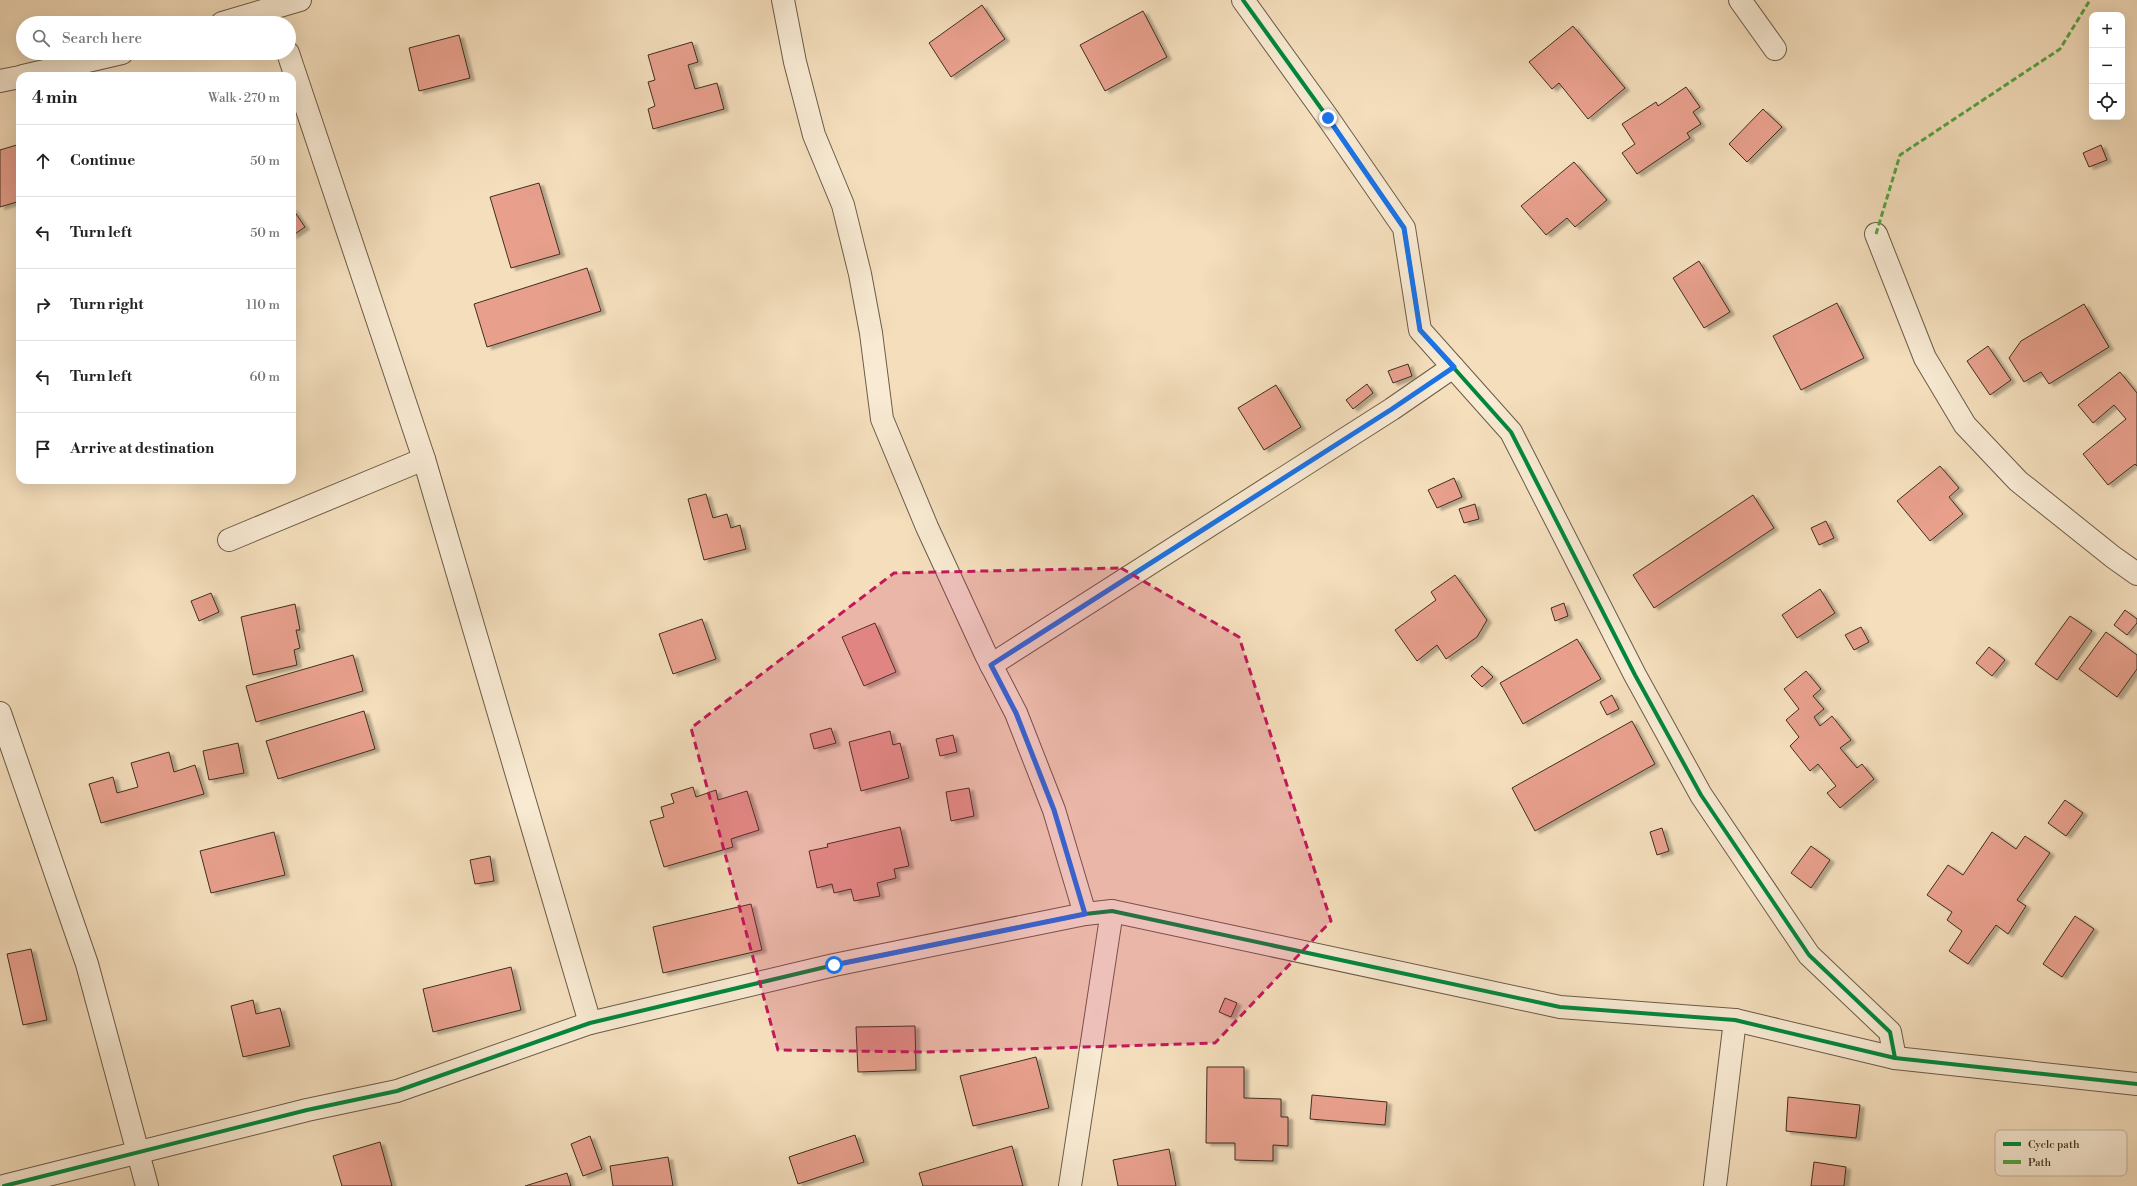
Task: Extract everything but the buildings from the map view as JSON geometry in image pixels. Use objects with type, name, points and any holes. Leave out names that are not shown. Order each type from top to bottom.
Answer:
[{"type":"street","points":[[276,15],[300,0]]},
{"type":"street","points":[[783,0],[795,62],[814,135],[843,206],[860,274],[871,333],[882,419],[927,527],[991,665],[1016,713],[1054,810],[1085,914]]},
{"type":"street","points":[[1243,0],[1328,118],[1404,228],[1420,330],[1512,432],[1635,675],[1702,795],[1809,955],[1890,1032],[1895,1058]]},
{"type":"street","points":[[1740,0],[1775,48]]},
{"type":"street","points":[[40,72],[92,60]]},
{"type":"street","points":[[290,60],[294,72]]},
{"type":"street","points":[[296,77],[424,459],[590,1024]]},
{"type":"street","points":[[0,81],[16,78]]},
{"type":"street","points":[[1876,234],[1925,358],[1965,425],[2018,481],[2113,557],[2137,574]]},
{"type":"street","points":[[991,665],[1379,417],[1454,367]]},
{"type":"street","points":[[229,540],[424,459]]},
{"type":"street","points":[[0,713],[87,964],[147,1186]]},
{"type":"street","points":[[4,1186],[138,1154],[307,1110],[397,1091],[590,1024],[834,965],[1085,914],[1112,912],[1560,1007],[1735,1020],[1895,1058],[2137,1084]]},
{"type":"street","points":[[1070,1186],[1112,912]]},
{"type":"street","points":[[1715,1186],[1735,1020]]},
{"type":"highlighted area","points":[[1121,568],[1239,637],[1331,921],[1215,1043],[925,1052],[778,1050],[691,728],[894,573]]},
{"type":"marked path","points":[[1876,234],[1900,155],[2060,49],[2090,0]]},
{"type":"cycle path","points":[[1243,0],[1328,118],[1404,228],[1420,330],[1511,432],[1635,675],[1701,795],[1809,955],[1890,1032],[1895,1058]]},
{"type":"cycle path","points":[[4,1186],[307,1110],[397,1091],[590,1023],[834,965],[1085,914],[1112,911],[1560,1007],[1735,1020],[1895,1058],[2137,1084]]},
{"type":"route","points":[[834,965],[1085,914],[1054,810],[1016,713],[991,665],[1392,409],[1454,367],[1420,330],[1404,228],[1328,118]]}]
